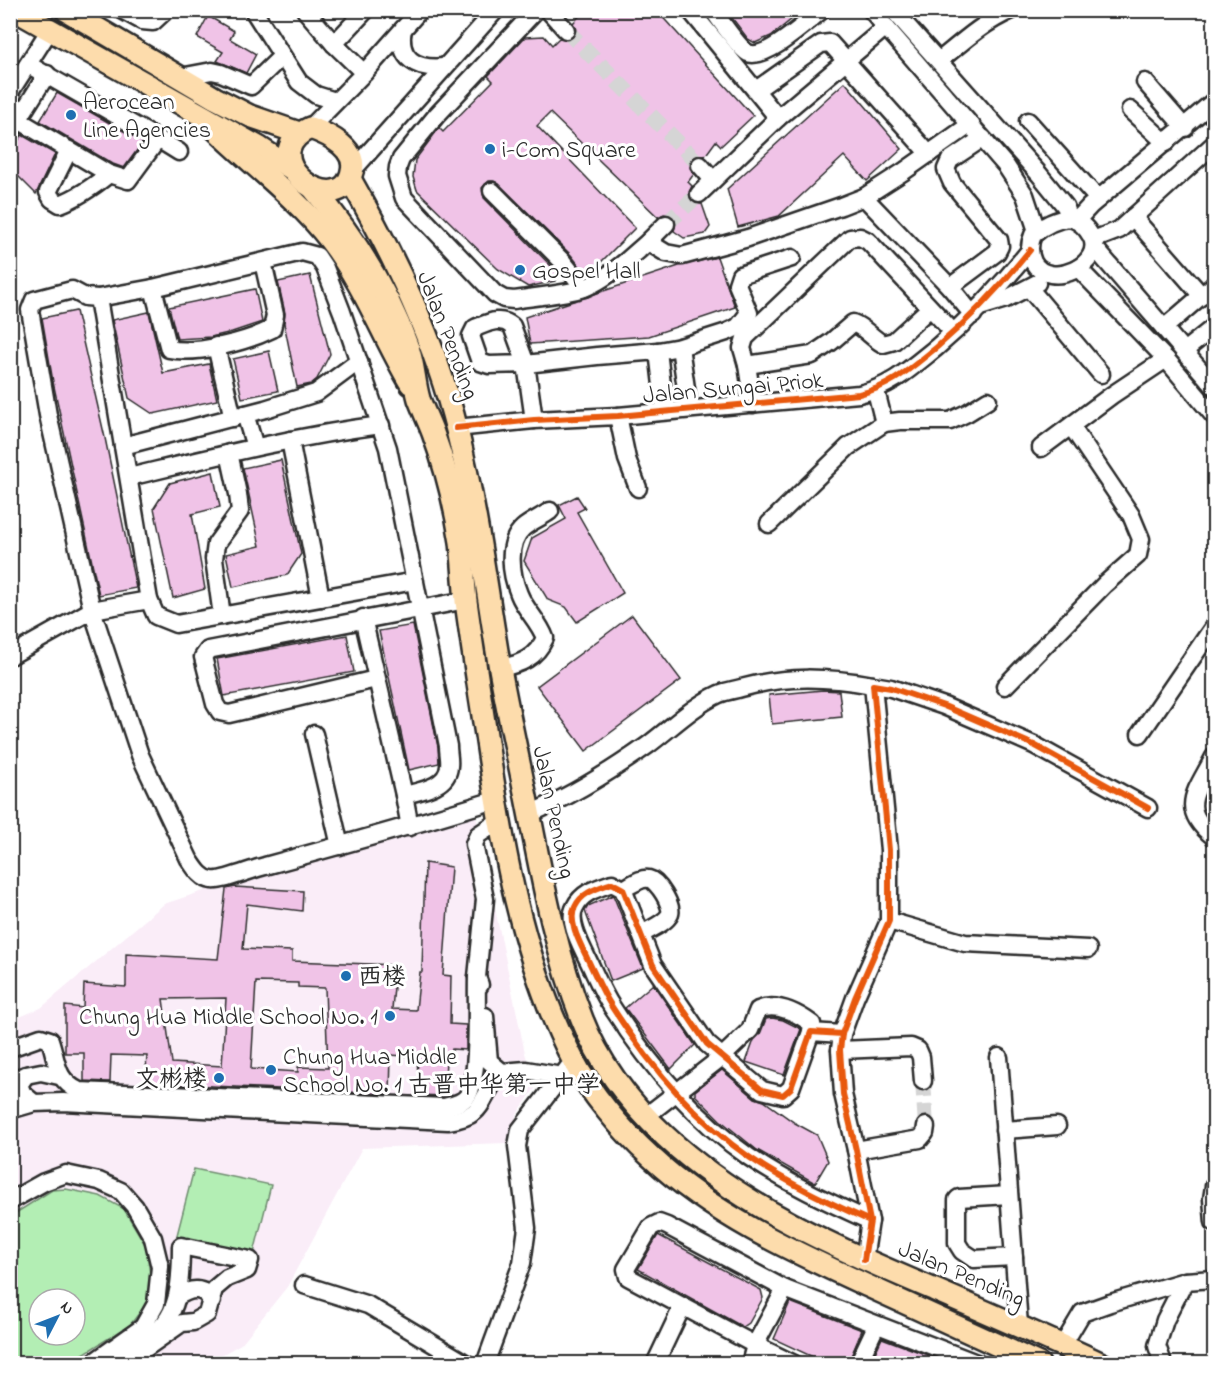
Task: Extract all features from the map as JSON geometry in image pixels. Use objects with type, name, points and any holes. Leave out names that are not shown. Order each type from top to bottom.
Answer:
[{"type":"main road","points":[[15,10],[260,148],[292,169],[313,188],[330,192],[346,185],[351,174],[351,159],[345,148],[335,138],[250,116],[214,98],[66,10]]},
{"type":"main road","points":[[203,117],[227,142],[265,173],[331,241],[375,313],[396,358],[419,397]]},
{"type":"main road","points":[[292,169],[288,153],[290,143],[304,130]]},
{"type":"main road","name":"Jalan Pending","points":[[351,174],[428,335],[456,428],[480,539],[500,668],[529,814],[565,930],[582,1021],[604,1063],[629,1097],[664,1136],[714,1177],[768,1213],[864,1260],[1019,1325],[1102,1364]]},
{"type":"main road","name":"Jalan Pending","points":[[313,188],[349,234],[374,274],[394,315],[410,351],[419,397],[450,485],[461,543],[466,600],[497,810],[525,938],[568,1068],[591,1088],[622,1127],[651,1157],[697,1197],[755,1231],[839,1273],[1039,1364]]},
{"type":"street","points":[[122,10],[142,21],[153,22],[166,10]]},
{"type":"street","points":[[253,10],[282,56],[306,88],[316,95],[335,101]]},
{"type":"street","points":[[334,44],[366,10]]},
{"type":"street","points":[[304,130],[364,73],[420,10]]},
{"type":"street","points":[[351,174],[496,10]]},
{"type":"street","points":[[536,10],[436,116],[401,159],[397,176],[404,198],[495,294],[504,299],[514,300],[584,288],[602,279],[648,242],[666,224]]},
{"type":"street","points":[[548,10],[566,30]]},
{"type":"street","points":[[690,10],[778,118]]},
{"type":"street","points":[[712,10],[746,53],[756,55],[768,51],[822,10]]},
{"type":"street","points":[[871,10],[1006,165],[1025,195],[1037,231]]},
{"type":"street","points":[[893,10],[1039,174],[1074,219],[1085,226],[1093,243],[1215,386]]},
{"type":"street","points":[[939,61],[993,14],[1012,10]]},
{"type":"street","points":[[306,11],[334,44],[364,73]]},
{"type":"street","points":[[699,194],[778,118],[886,27]]},
{"type":"street","points":[[403,29],[401,40],[403,50],[412,62],[430,69],[444,67]]},
{"type":"street","points":[[10,92],[49,31]]},
{"type":"street","points":[[756,90],[821,44],[831,43],[929,154]]},
{"type":"street","points":[[180,76],[221,73],[250,86],[282,56]]},
{"type":"street","points":[[29,65],[179,152]]},
{"type":"street","points":[[46,74],[15,127],[69,150],[110,174],[128,180],[158,139]]},
{"type":"street","points":[[1145,81],[1185,128]]},
{"type":"street","points":[[1215,101],[1074,219],[1055,221],[1037,231],[1030,241],[1032,259],[1037,267],[1042,273],[1051,275],[1064,274],[1078,268],[1087,261],[1093,243],[1119,230],[1215,144]]},
{"type":"street","points":[[1130,110],[1166,143]]},
{"type":"street","points":[[1028,121],[1098,199]]},
{"type":"street","points":[[648,242],[666,253],[682,256],[748,238],[841,206],[864,197],[971,124]]},
{"type":"street","points":[[950,287],[997,252],[1000,246],[999,240],[952,183],[946,169],[950,160],[983,138]]},
{"type":"street","points":[[69,150],[48,192],[52,199],[60,204],[87,192],[110,174]]},
{"type":"street","points":[[699,165],[713,180]]},
{"type":"street","points":[[492,190],[563,262],[584,288]]},
{"type":"street","points":[[864,197],[950,287],[978,310]]},
{"type":"street","points":[[1133,217],[1208,290],[1164,328]]},
{"type":"street","points":[[753,404],[742,348],[745,338],[850,238],[860,237],[868,241],[953,332]]},
{"type":"street","points":[[978,310],[1030,250]]},
{"type":"street","points":[[404,795],[430,789],[441,781],[450,768],[448,746],[388,448],[325,268],[317,256],[302,252],[153,288],[98,298],[85,297],[72,290],[34,300],[30,310],[48,415],[92,610],[140,755],[197,871],[206,879],[215,881],[410,827],[497,810]]},
{"type":"street","points":[[534,420],[526,364],[658,351],[680,347],[738,327],[749,313],[737,284],[740,275],[792,258]]},
{"type":"street","points":[[153,288],[169,349],[181,351],[216,346],[261,335],[272,329],[275,315],[263,262]]},
{"type":"street","points":[[1078,268],[1166,359],[1215,416]]},
{"type":"street","points":[[978,310],[1029,288],[1051,275]]},
{"type":"street","points":[[1029,288],[1101,374]]},
{"type":"street","points":[[98,298],[149,600],[156,616],[176,624],[415,581]]},
{"type":"street","points":[[747,365],[812,355],[853,323],[860,325],[883,344],[894,341],[930,308]]},
{"type":"street","name":"Jalan Sungai Priok","points":[[456,428],[534,420],[618,416],[876,391],[904,374],[978,310]]},
{"type":"street","points":[[1184,351],[1215,327]]},
{"type":"street","points":[[216,346],[239,416],[255,447]]},
{"type":"street","points":[[680,347],[689,408]]},
{"type":"street","points":[[658,351],[665,411]]},
{"type":"street","points":[[1041,448],[1166,359]]},
{"type":"street","points":[[123,446],[316,393],[359,362]]},
{"type":"street","points":[[876,391],[884,423]]},
{"type":"street","points":[[769,524],[848,447],[884,423],[950,421],[988,400]]},
{"type":"street","points":[[618,416],[627,459],[638,488]]},
{"type":"street","points":[[129,477],[255,447],[381,425]]},
{"type":"street","points":[[1005,686],[1105,584],[1138,555],[1141,539],[1131,515],[1071,426]]},
{"type":"street","points":[[290,440],[321,598]]},
{"type":"street","points":[[222,616],[214,559],[216,544],[240,511],[229,453]]},
{"type":"street","points":[[500,668],[522,663],[541,646],[545,638],[541,626],[519,595],[512,568],[512,546],[522,529],[550,511]]},
{"type":"street","points":[[10,657],[92,610],[149,600]]},
{"type":"street","points":[[376,679],[229,714],[220,712],[215,704],[203,657],[208,650],[363,618],[466,600]]},
{"type":"street","points":[[363,618],[410,827]]},
{"type":"street","points":[[1140,734],[1212,633]]},
{"type":"street","points":[[529,814],[585,787],[634,755],[695,709],[720,694],[758,683],[831,678],[891,688],[944,706],[1034,745],[1148,808]]},
{"type":"street","points":[[864,1260],[870,1221],[843,1094],[841,1042],[855,998],[889,921],[889,850],[873,685]]},
{"type":"street","points":[[314,734],[340,846]]},
{"type":"street","points":[[1215,757],[1192,800],[1199,824],[1215,837]]},
{"type":"street","points":[[33,1103],[23,1094],[18,1077],[41,1072],[63,1080],[79,1091],[444,1107],[457,1104],[468,1097],[474,1075],[477,977],[485,899],[474,844],[497,810]]},
{"type":"street","points":[[622,889],[644,879],[651,879],[658,885],[671,909],[666,920],[642,934]]},
{"type":"street","points":[[646,1116],[677,1092],[722,1057],[750,1030],[758,1010],[767,1006],[788,1010],[812,1024],[792,1088],[783,1095],[762,1090],[722,1057],[707,1044],[653,965],[622,889],[612,883],[588,891],[574,907],[565,930],[579,940],[611,1005],[651,1062],[677,1092],[710,1126],[749,1157],[805,1191],[870,1221]]},
{"type":"street","points":[[889,921],[964,943],[1088,949]]},
{"type":"street","points":[[477,977],[483,991],[489,1061],[502,1072]]},
{"type":"street","points":[[811,1032],[841,1042],[911,1047],[918,1050],[921,1056],[923,1081]]},
{"type":"street","points":[[10,1047],[41,1037],[50,1040],[66,1095],[55,1103]]},
{"type":"street","points":[[999,1058],[1019,1325]]},
{"type":"street","points":[[10,1110],[33,1103],[55,1103],[448,1121],[463,1119],[479,1109],[493,1081],[502,1072],[568,1068]]},
{"type":"street","points":[[485,1364],[522,1263],[527,1228],[517,1146],[520,1130],[568,1068]]},
{"type":"street","points":[[856,1150],[920,1139],[925,1133],[926,1126]]},
{"type":"street","points":[[1004,1130],[1057,1126]]},
{"type":"street","points":[[10,1201],[44,1182],[66,1174],[99,1181],[121,1191],[135,1208],[153,1238],[160,1267],[156,1304],[143,1327],[91,1364]]},
{"type":"street","points":[[1215,1186],[1212,1199],[1215,1222]]},
{"type":"street","points":[[1009,1195],[959,1198],[957,1200],[957,1243],[962,1251],[974,1259],[1014,1257]]},
{"type":"street","points":[[794,1364],[628,1277],[626,1269],[651,1227],[659,1223],[785,1289],[970,1362],[977,1336]]},
{"type":"street","points":[[113,1364],[152,1338],[170,1318],[175,1304],[181,1269],[181,1246],[250,1260],[247,1270],[227,1278],[213,1289],[212,1301],[207,1314],[188,1323],[182,1323],[123,1364]]},
{"type":"street","points":[[1062,1345],[1082,1314],[1110,1303],[1185,1281],[1215,1279]]},
{"type":"street","points":[[1162,1362],[1157,1346],[1165,1320],[1185,1281]]},
{"type":"street","points":[[304,1285],[368,1305],[467,1364]]},
{"type":"street","points":[[188,1323],[176,1318],[175,1304],[186,1292],[198,1289],[207,1294],[212,1301]]},
{"type":"street","points":[[750,1364],[755,1345],[785,1289]]},
{"type":"street","points":[[655,1364],[682,1307]]},
{"type":"street","points":[[858,1364],[876,1326]]},
{"type":"shaded area","name":"Chung Hua Middle School No. 1 古晋中华第一中学","points":[[474,807],[525,1053],[536,1087],[517,1114],[506,1143],[362,1148],[287,1287],[241,1344],[207,1363],[11,1363],[10,1021],[41,1008],[164,904],[340,846]]},
{"type":"green space","points":[[194,1169],[271,1185],[253,1257],[176,1239]]},
{"type":"green space","points":[[66,1189],[100,1196],[124,1209],[146,1246],[151,1281],[147,1303],[130,1325],[69,1363],[11,1364],[11,1216],[52,1190]]},
{"type":"building","name":"i-Com Square","points":[[585,10],[656,10],[753,116],[721,146],[716,141],[705,156],[697,155],[690,161],[690,168],[694,174],[688,182],[692,186],[689,197],[696,204],[702,204],[710,227],[705,234],[684,238],[674,231],[676,222],[673,216],[664,214],[658,217],[550,113],[537,126],[635,228],[593,270],[582,269],[571,255],[499,184],[489,181],[482,188],[484,198],[560,275],[555,281],[528,287],[498,269],[417,190],[413,177],[415,160],[439,128],[443,132],[493,81],[488,76],[525,37],[544,36],[552,45],[559,38],[569,40],[576,33],[573,23]]},
{"type":"building","points":[[726,10],[803,10],[771,36],[755,43],[748,39]]},
{"type":"building","points":[[208,16],[234,31],[230,39],[256,54],[246,73],[217,61],[223,52],[197,37]]},
{"type":"building","points":[[845,82],[902,149],[867,181],[844,156],[779,216],[738,227],[727,189]]},
{"type":"building","points":[[57,93],[143,142],[124,168],[113,164],[40,121]]},
{"type":"building","points":[[22,135],[55,154],[36,194],[10,168],[10,153]]},
{"type":"building","points":[[717,257],[735,307],[649,336],[530,344],[525,317],[679,266]]},
{"type":"building","points":[[310,275],[330,354],[317,379],[311,384],[297,387],[278,282]]},
{"type":"building","points":[[255,289],[262,322],[211,337],[177,339],[169,307]]},
{"type":"building","points":[[76,311],[136,588],[99,595],[53,382],[42,318]]},
{"type":"building","points":[[149,312],[163,373],[209,364],[217,400],[153,414],[129,398],[112,320]]},
{"type":"building","points":[[269,351],[278,391],[242,398],[233,359]]},
{"type":"building","points":[[281,460],[301,554],[287,575],[233,587],[226,554],[260,546],[243,468]]},
{"type":"building","points":[[213,472],[220,507],[192,514],[205,589],[173,598],[154,508],[170,483]]},
{"type":"building","points":[[577,496],[585,508],[577,512],[623,593],[577,622],[566,607],[548,600],[524,561],[532,538],[566,519],[559,505]]},
{"type":"building","points":[[632,615],[681,680],[586,751],[537,686]]},
{"type":"building","points":[[413,625],[438,747],[439,763],[409,770],[379,631]]},
{"type":"building","points":[[347,635],[354,672],[224,696],[217,659]]},
{"type":"building","points":[[823,690],[839,691],[842,717],[772,724],[769,695]]},
{"type":"building","points":[[425,863],[451,867],[443,975],[451,976],[450,1024],[466,1025],[466,1050],[452,1049],[451,1060],[446,1060],[444,1096],[419,1095],[417,1057],[391,1055],[390,1094],[145,1083],[147,1056],[111,1055],[110,1082],[84,1081],[84,1053],[65,1053],[65,1006],[83,1008],[84,984],[126,987],[126,954],[218,959],[226,889],[235,887],[303,891],[302,911],[247,904],[243,949],[292,951],[292,961],[396,965],[392,1009],[416,1010],[420,972],[422,972]],"holes":[[[256,982],[298,983],[298,987],[325,988],[328,1068],[298,1067],[298,1072],[251,1069]],[[226,998],[222,1066],[172,1063],[163,999]]]},
{"type":"building","points":[[613,895],[643,968],[611,981],[585,911],[588,906]]},
{"type":"building","points":[[653,984],[695,1045],[671,1069],[625,1008]]},
{"type":"building","points":[[766,1019],[783,1020],[801,1029],[784,1075],[746,1062],[754,1040],[760,1034]]},
{"type":"building","points":[[722,1070],[755,1098],[764,1101],[817,1135],[828,1161],[815,1183],[757,1150],[720,1120],[695,1095],[695,1091]]},
{"type":"building","points":[[658,1235],[761,1290],[763,1298],[749,1323],[743,1327],[638,1269]]},
{"type":"building","points":[[790,1302],[862,1330],[848,1364],[828,1364],[774,1339]]},
{"type":"building","points":[[882,1338],[935,1358],[946,1364],[870,1364]]},
{"type":"tunnel","points":[[566,30],[700,165]]},
{"type":"tunnel","points":[[666,224],[699,194]]},
{"type":"tunnel","points":[[923,1081],[926,1126]]},
{"type":"cycle path","points":[[456,428],[534,420],[618,416],[859,394],[871,391],[901,375],[950,336],[986,301],[1030,250]]},
{"type":"cycle path","points":[[864,1260],[870,1221],[843,1094],[840,1050],[842,1034],[855,998],[889,921],[889,850],[873,685],[891,688],[944,706],[1034,745],[1148,808]]},
{"type":"cycle path","points":[[842,1034],[811,1032],[791,1088],[783,1095],[762,1090],[707,1044],[653,965],[623,889],[612,883],[601,887],[586,894],[575,907],[573,919],[576,933],[608,1001],[641,1049],[673,1089],[709,1125],[749,1157],[808,1192],[870,1221]]},
{"type":"place","name":"Aerocean Line Agencies","points":[[71,115]]},
{"type":"place","name":"i-Com Square","points":[[490,149]]},
{"type":"place","name":"Gospel Hall","points":[[520,270]]},
{"type":"place","name":"西楼","points":[[346,976]]},
{"type":"place","name":"Chung Hua Middle School No. 1","points":[[390,1016]]},
{"type":"place","name":"Chung Hua Middle School No. 1 古晋中华第一中学","points":[[271,1070]]},
{"type":"place","name":"文彬楼","points":[[219,1078]]}]
